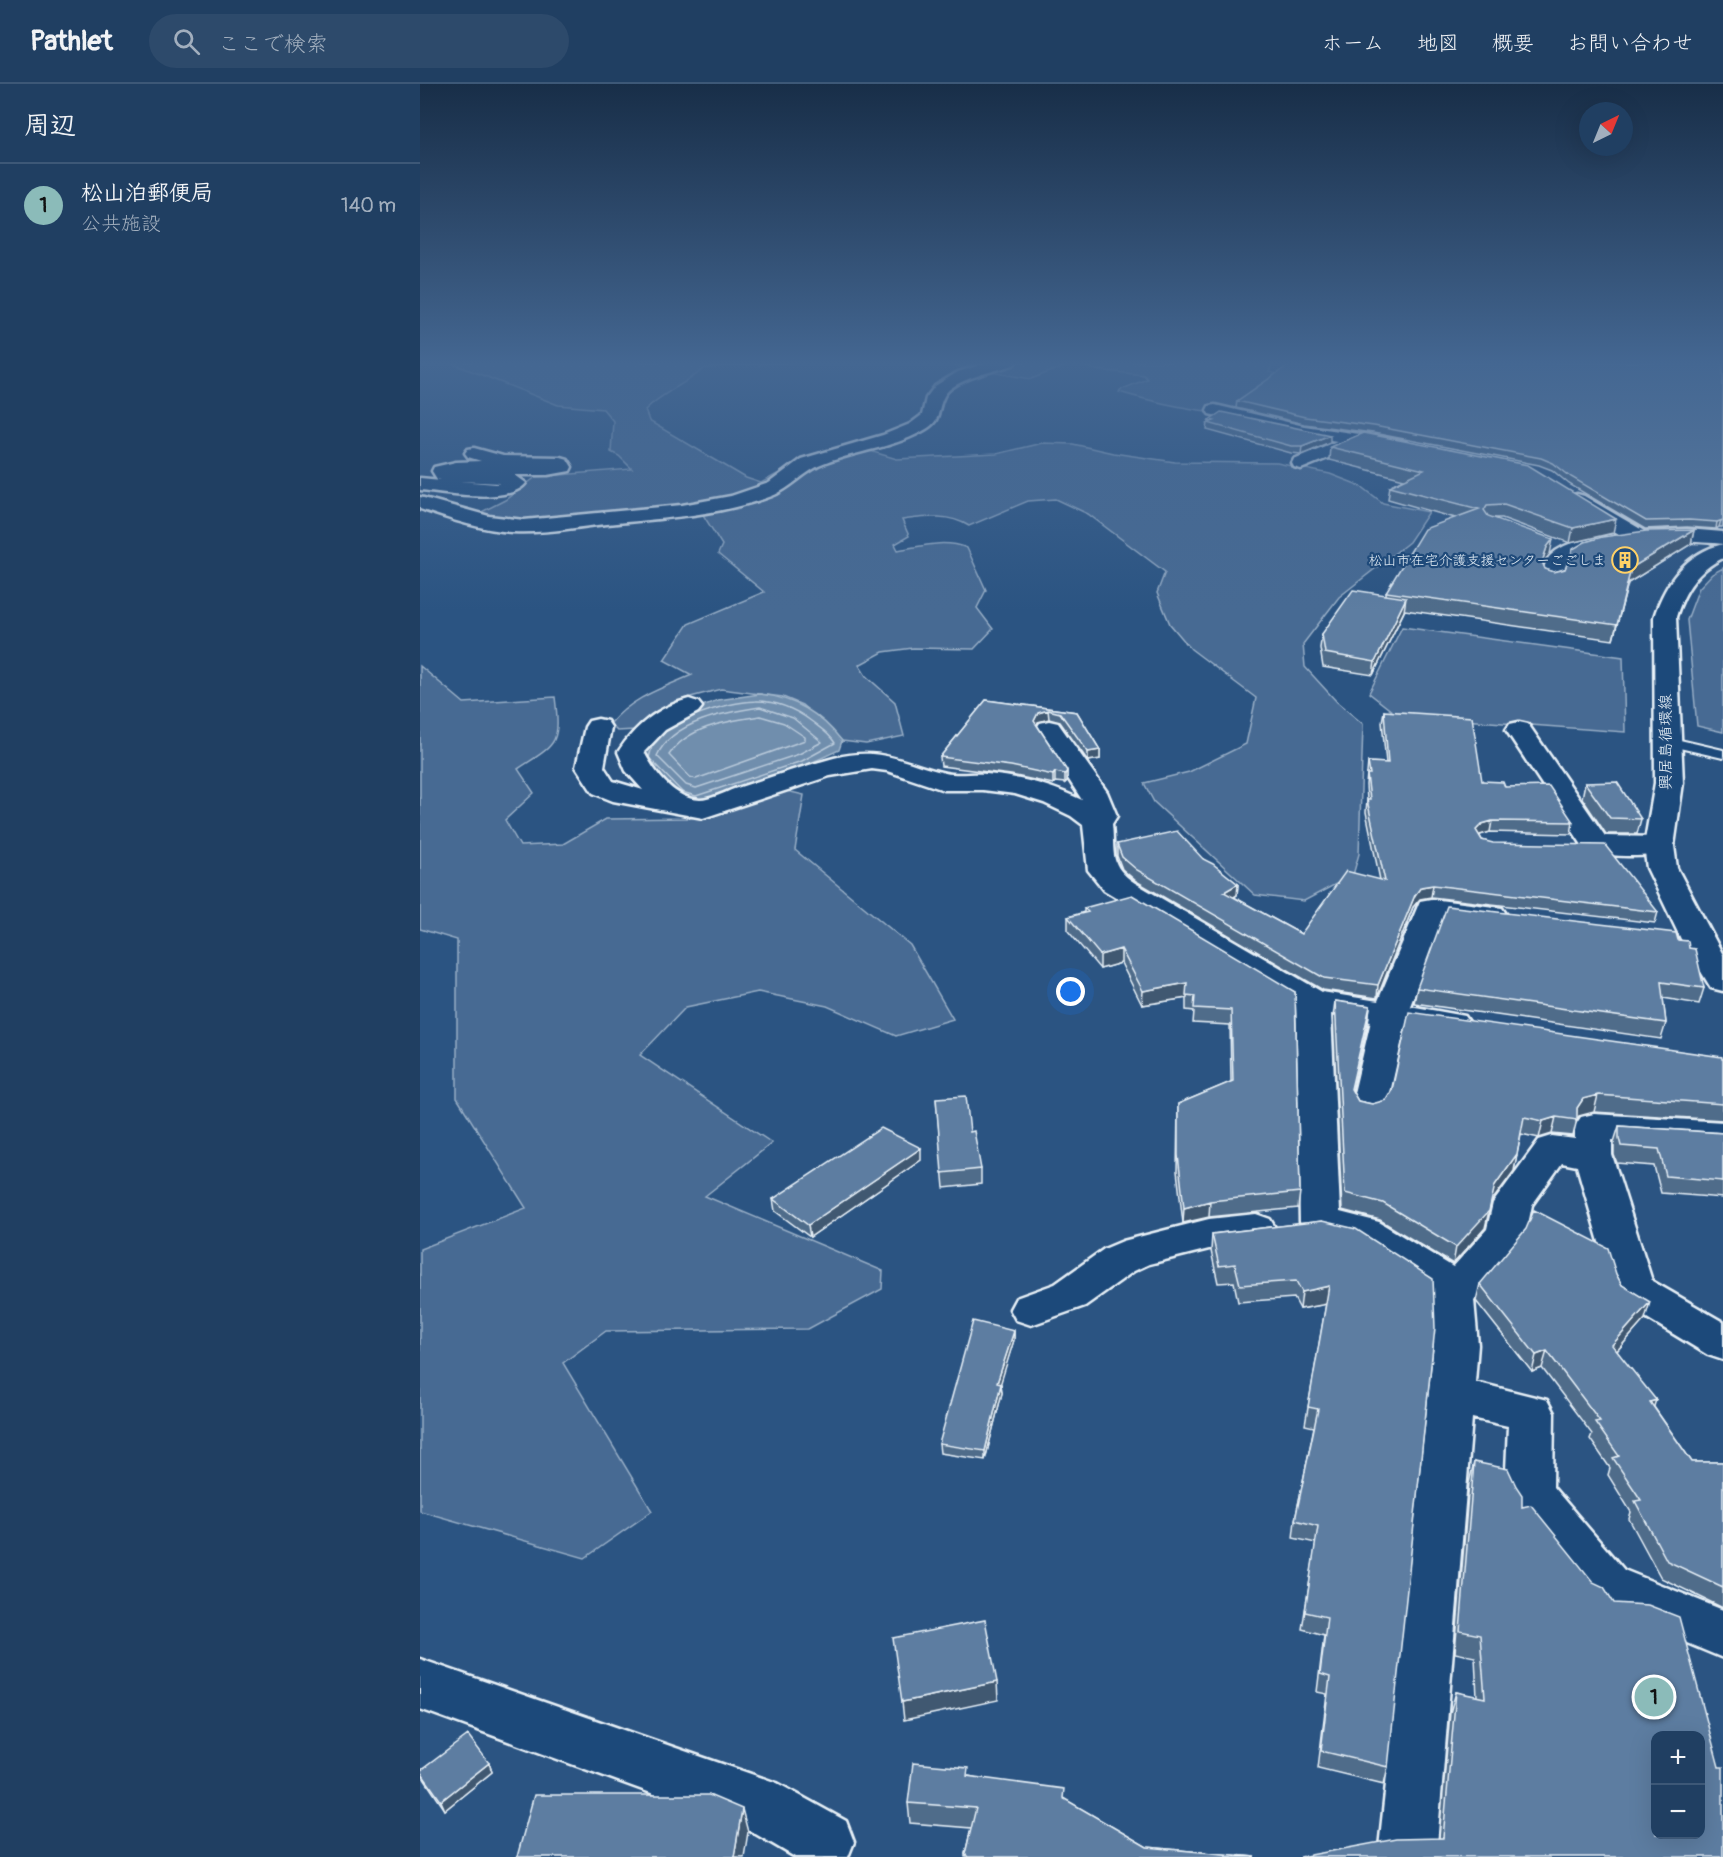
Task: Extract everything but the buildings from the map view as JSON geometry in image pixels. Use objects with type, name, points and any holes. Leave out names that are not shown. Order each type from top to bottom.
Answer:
[{"type":"street","points":[[420,503],[487,523],[523,526],[699,509],[731,502],[777,486],[796,469],[810,462],[870,445]]},
{"type":"street","points":[[1301,463],[1344,445]]},
{"type":"street","points":[[1398,445],[1416,448]]},
{"type":"street","points":[[420,484],[496,490],[516,483],[507,478],[444,475],[441,471],[466,466],[533,471],[563,467],[560,463],[551,460],[502,460],[474,453]]},
{"type":"street","points":[[1561,490],[1639,537]]},
{"type":"street","points":[[1552,578],[1558,561],[1570,552],[1597,544],[1639,537],[1682,534],[1723,538]]},
{"type":"street","points":[[1548,544],[1570,552]]},
{"type":"street","name":"興居島循環線","points":[[1723,550],[1694,567],[1672,591],[1665,617],[1669,783],[1659,846],[1666,877],[1697,939],[1723,981]]},
{"type":"street","points":[[672,804],[640,771],[631,752],[641,735],[663,718],[688,707]]},
{"type":"street","points":[[598,727],[590,767],[603,787],[623,795],[703,809],[820,770],[843,764],[872,761],[892,764],[944,782],[983,782],[1018,786],[1054,797],[1081,810],[1097,822],[1101,846],[1100,858],[1104,872],[1124,890],[1314,1001],[1482,1027]]},
{"type":"street","points":[[1049,729],[1093,792],[1102,816],[1097,822]]},
{"type":"street","points":[[1519,730],[1596,846]]},
{"type":"street","points":[[1561,845],[1659,846]]},
{"type":"street","points":[[1369,1106],[1390,1014],[1431,908],[1523,919]]},
{"type":"street","points":[[1662,935],[1697,939]]},
{"type":"street","points":[[1314,1001],[1320,1222]]},
{"type":"street","points":[[1723,1135],[1594,1126],[1593,1155],[1634,1290],[1723,1342]]},
{"type":"street","points":[[1407,1857],[1452,1395],[1456,1345],[1452,1297],[1506,1234],[1513,1203],[1552,1149],[1593,1155]]},
{"type":"street","points":[[1031,1309],[1070,1295],[1119,1260],[1138,1252],[1209,1234],[1320,1222],[1365,1232],[1400,1252],[1456,1290]]},
{"type":"street","points":[[1452,1395],[1531,1413],[1529,1493],[1606,1586],[1723,1634]]},
{"type":"street","points":[[420,1684],[757,1803],[825,1842]]},
{"type":"lane","points":[[1667,741],[1723,754]]},
{"type":"shaded area","points":[[611,445],[689,445],[746,478],[761,483],[808,457],[853,446],[897,459],[996,454],[1035,445],[1076,445],[1113,453],[1175,462],[1277,463],[1330,474],[1361,486],[1383,503],[1429,512],[1409,542],[1339,597],[1303,644],[1305,667],[1337,702],[1363,724],[1359,854],[1353,875],[1304,901],[1255,895],[1154,802],[1144,783],[1189,772],[1246,744],[1256,698],[1191,649],[1170,624],[1157,593],[1165,572],[1088,514],[1056,499],[1028,501],[969,526],[944,518],[902,520],[909,536],[895,544],[898,550],[942,544],[967,548],[986,590],[977,608],[993,629],[974,649],[913,648],[883,652],[859,665],[866,676],[895,702],[904,736],[866,744],[842,741],[802,705],[783,697],[721,689],[683,699],[651,714],[635,730],[617,731],[610,724],[627,707],[658,689],[692,675],[664,660],[688,624],[764,592],[718,554],[722,545],[702,513],[618,520],[464,521],[505,500],[536,477],[632,469],[619,456],[611,452]]},
{"type":"shaded area","points":[[1723,568],[1723,732],[1697,726],[1687,620],[1699,588],[1712,574]]},
{"type":"shaded area","points":[[1402,627],[1623,657],[1625,732],[1397,715],[1369,693]]},
{"type":"shaded area","points":[[420,666],[464,703],[555,697],[557,725],[553,742],[541,754],[518,769],[534,793],[505,820],[520,846],[563,844],[606,819],[691,818],[778,789],[804,795],[795,850],[910,945],[953,1019],[896,1036],[827,1006],[758,992],[686,1007],[640,1055],[772,1143],[705,1196],[883,1271],[882,1289],[808,1329],[606,1331],[563,1363],[652,1511],[585,1558],[420,1511],[420,1249],[526,1208],[457,1098],[457,940],[420,929]]},
{"type":"water","points":[[760,694],[796,703],[816,715],[842,741],[839,750],[804,766],[696,802],[679,797],[641,758],[647,742],[692,710],[718,700]]},
{"type":"place","name":"松山市在宅介護支援センターごごしま","points":[[1625,560]]},
{"type":"place","name":"松山泊郵便局","points":[[1654,1697]]}]
